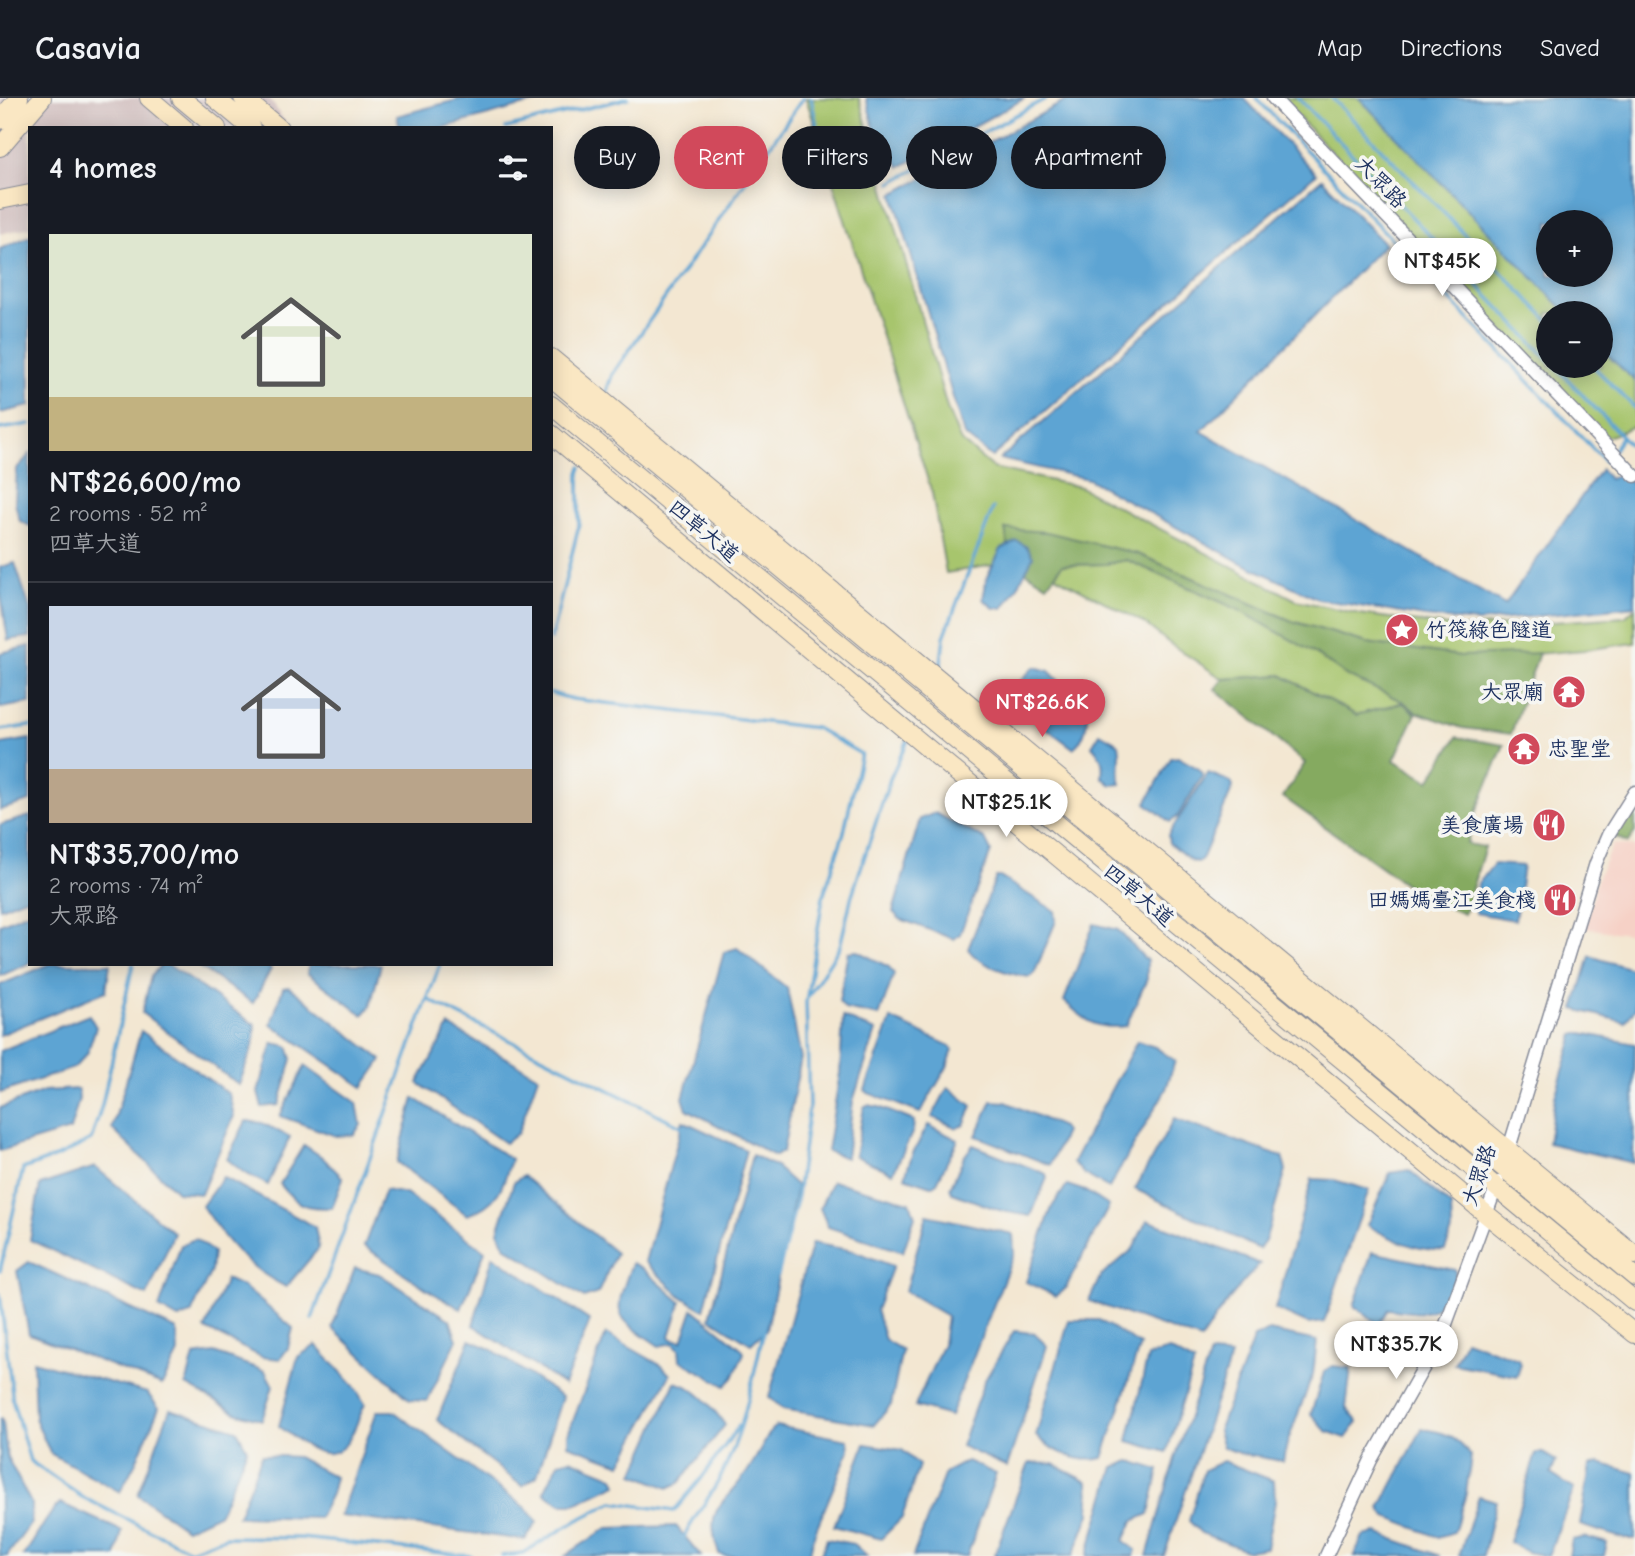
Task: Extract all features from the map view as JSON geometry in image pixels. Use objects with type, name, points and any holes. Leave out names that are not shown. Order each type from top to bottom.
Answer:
[{"type":"street","points":[[0,120],[19,98]]},
{"type":"street","points":[[0,147],[42,98]]},
{"type":"street","points":[[149,98],[182,126]]},
{"type":"street","points":[[181,98],[214,126]]},
{"type":"street","points":[[215,98],[249,126]]},
{"type":"street","name":"大眾路","points":[[1273,98],[1635,475]]},
{"type":"street","points":[[248,100],[277,126]]},
{"type":"street","points":[[0,200],[28,194]]},
{"type":"street","name":"四草大道","points":[[553,360],[1505,1158],[1635,1277]]},
{"type":"street","name":"四草大道","points":[[553,379],[1505,1158],[1635,1255]]},
{"type":"street","name":"四草大道","points":[[553,407],[1635,1302]]},
{"type":"street","name":"四草大道","points":[[553,436],[1486,1214],[1635,1334]]},
{"type":"street","name":"大眾路","points":[[1326,1556],[1371,1460],[1442,1335],[1496,1187],[1596,863],[1608,835],[1635,792]]},
{"type":"shaded area","points":[[0,98],[269,98],[288,126],[28,126],[28,227],[0,234]]},
{"type":"shaded area","points":[[1613,844],[1635,847],[1635,935],[1585,928],[1598,876]]},
{"type":"green space","points":[[806,98],[859,98],[867,126],[815,126]]},
{"type":"green space","points":[[1280,98],[1359,98],[1536,281],[1536,287],[1542,287],[1555,301],[1536,301],[1536,366]]},
{"type":"green space","points":[[835,189],[885,189],[948,411],[960,440],[993,468],[1080,487],[1296,600],[1360,614],[1463,628],[1625,617],[1635,608],[1635,643],[1494,657],[1461,656],[1367,643],[1292,621],[1138,554],[1005,529],[1011,562],[946,573],[932,493]]},
{"type":"green space","points":[[1613,360],[1635,381],[1635,426],[1604,437],[1548,378],[1613,378]]},
{"type":"green space","points":[[1005,529],[1047,532],[1138,554],[1292,621],[1367,643],[1461,656],[1539,653],[1511,734],[1462,728],[1416,712],[1404,702],[1347,676],[1311,651],[1237,609],[1127,560],[1106,564],[1062,565],[1047,585],[1011,562]]},
{"type":"green space","points":[[1127,560],[1237,609],[1311,651],[1347,676],[1404,702],[1356,715],[1281,675],[1223,679],[1143,622],[1055,576],[1062,565],[1106,564]]},
{"type":"green space","points":[[1281,675],[1356,715],[1403,703],[1416,714],[1394,760],[1429,781],[1457,737],[1504,745],[1472,822],[1467,844],[1485,847],[1464,914],[1425,898],[1283,797],[1305,763],[1215,689],[1223,679]]},
{"type":"green space","points":[[1635,804],[1635,832],[1628,843],[1614,836]]},
{"type":"water","points":[[464,98],[551,98],[449,126],[400,126],[397,116]]},
{"type":"water","points":[[866,98],[1025,98],[974,126],[906,126],[906,164],[900,167],[892,156],[892,126],[873,126]]},
{"type":"water","points":[[1071,98],[1244,98],[1316,174],[992,457],[964,435],[893,194],[906,187],[997,189],[997,138],[1011,130],[1011,189],[1166,189],[1166,126],[1019,126]]},
{"type":"water","points":[[1359,98],[1635,98],[1635,381],[1613,360],[1613,301],[1555,301],[1542,287],[1613,287],[1613,210],[1536,210],[1536,281]]},
{"type":"water","points":[[1322,179],[1385,244],[1201,431],[1505,605],[1601,469],[1609,479],[1623,474],[1635,487],[1635,606],[1478,622],[1425,617],[1318,599],[1240,562],[1088,479],[1000,459]]},
{"type":"water","points":[[28,237],[28,406],[0,413],[0,249]]},
{"type":"water","points":[[28,456],[28,525],[20,521],[15,503],[17,469]]},
{"type":"water","points":[[1017,541],[1027,547],[1033,557],[1003,608],[994,608],[983,599],[987,577],[1001,549]]},
{"type":"water","points":[[15,563],[28,603],[28,637],[8,640],[0,590],[0,567]]},
{"type":"water","points":[[28,646],[28,703],[0,708],[0,653]]},
{"type":"water","points":[[1034,667],[1049,671],[1087,709],[1085,731],[1073,748],[1015,705],[1012,696],[1022,679]]},
{"type":"water","points":[[1100,733],[1119,744],[1121,784],[1111,785],[1102,777],[1101,760],[1092,746]]},
{"type":"water","points":[[28,739],[28,802],[0,810],[0,744]]},
{"type":"water","points":[[1178,757],[1199,769],[1203,775],[1177,817],[1170,822],[1146,803],[1171,758]]},
{"type":"water","points":[[1208,773],[1231,782],[1233,787],[1199,862],[1192,861],[1169,843],[1168,835]]},
{"type":"water","points":[[935,813],[985,839],[991,851],[960,934],[954,939],[900,919],[893,912],[920,819]]},
{"type":"water","points":[[28,817],[28,897],[0,908],[0,825]]},
{"type":"water","points":[[1494,864],[1523,866],[1515,920],[1475,913],[1478,884]]},
{"type":"water","points":[[996,877],[1055,911],[1056,921],[1034,974],[1030,977],[996,968],[980,960],[968,949]]},
{"type":"water","points":[[28,912],[28,964],[0,976],[0,924]]},
{"type":"water","points":[[1094,924],[1118,930],[1147,961],[1147,979],[1126,1026],[1098,1025],[1064,1001]]},
{"type":"water","points":[[737,948],[787,988],[801,1058],[783,1151],[775,1156],[687,1109],[683,1098],[724,952]]},
{"type":"water","points":[[857,951],[889,967],[894,974],[879,1016],[845,1009],[839,1001],[848,952]]},
{"type":"water","points":[[1590,956],[1635,970],[1635,1009],[1625,1022],[1574,1009]]},
{"type":"water","points":[[45,966],[110,966],[106,991],[0,1035],[0,985]]},
{"type":"water","points":[[160,966],[170,966],[255,1025],[254,1043],[239,1085],[142,1013],[151,976]]},
{"type":"water","points":[[198,966],[267,966],[271,969],[253,1003]]},
{"type":"water","points":[[309,966],[380,966],[370,1007],[363,1015],[307,973]]},
{"type":"water","points":[[289,987],[382,1060],[363,1087],[271,1024],[283,988]]},
{"type":"water","points":[[89,1015],[96,1027],[87,1054],[74,1068],[0,1093],[0,1051]]},
{"type":"water","points":[[843,1017],[876,1031],[853,1101],[846,1158],[827,1151],[840,1073]]},
{"type":"water","points":[[891,1019],[950,1046],[953,1050],[947,1067],[920,1113],[865,1090]]},
{"type":"water","points":[[449,1026],[538,1076],[518,1133],[505,1143],[418,1083]]},
{"type":"water","points":[[141,1031],[229,1094],[234,1116],[201,1194],[177,1192],[112,1129]]},
{"type":"water","points":[[1582,1033],[1635,1044],[1633,1163],[1548,1143],[1555,1097],[1574,1035]]},
{"type":"water","points":[[1137,1041],[1155,1047],[1175,1061],[1166,1089],[1109,1188],[1084,1174],[1073,1162]]},
{"type":"water","points":[[273,1043],[288,1046],[292,1059],[279,1105],[262,1107],[258,1092]]},
{"type":"water","points":[[305,1066],[357,1103],[361,1125],[353,1135],[336,1136],[280,1116]]},
{"type":"water","points":[[948,1087],[972,1106],[964,1125],[957,1128],[932,1117]]},
{"type":"water","points":[[78,1089],[79,1099],[70,1130],[0,1151],[0,1108],[44,1091]]},
{"type":"water","points":[[414,1098],[511,1159],[502,1187],[486,1206],[467,1215],[397,1162]]},
{"type":"water","points":[[992,1101],[1006,1102],[1062,1127],[1065,1132],[1050,1165],[976,1136]]},
{"type":"water","points":[[867,1105],[914,1121],[913,1131],[893,1173],[855,1156],[864,1107]]},
{"type":"water","points":[[1174,1119],[1282,1157],[1286,1170],[1265,1241],[1259,1249],[1135,1189]]},
{"type":"water","points":[[246,1121],[262,1123],[290,1137],[268,1185],[243,1172],[227,1159]]},
{"type":"water","points":[[683,1121],[746,1150],[704,1310],[682,1297],[645,1262]]},
{"type":"water","points":[[928,1125],[958,1140],[937,1182],[931,1186],[905,1177],[912,1155]]},
{"type":"water","points":[[304,1145],[322,1157],[343,1178],[332,1208],[302,1204],[280,1184]]},
{"type":"water","points":[[973,1145],[1046,1174],[1047,1178],[1031,1216],[1002,1211],[952,1193],[950,1188],[964,1157]]},
{"type":"water","points":[[752,1155],[775,1166],[797,1186],[767,1329],[751,1344],[710,1318]]},
{"type":"water","points":[[95,1167],[174,1233],[147,1296],[30,1240],[40,1185]]},
{"type":"water","points":[[1409,1170],[1451,1206],[1452,1231],[1445,1250],[1404,1244],[1367,1225],[1390,1173]]},
{"type":"water","points":[[523,1176],[616,1253],[598,1293],[584,1298],[505,1246],[498,1231],[514,1182]]},
{"type":"water","points":[[223,1177],[315,1227],[319,1248],[286,1287],[272,1280],[238,1253],[202,1206]]},
{"type":"water","points":[[1312,1179],[1334,1180],[1369,1190],[1324,1322],[1308,1324],[1275,1309]]},
{"type":"water","points":[[832,1181],[910,1202],[915,1216],[903,1252],[828,1227],[820,1208]]},
{"type":"water","points":[[1067,1185],[1085,1191],[1109,1206],[1065,1289],[1056,1296],[1026,1282],[1052,1207]]},
{"type":"water","points":[[385,1190],[406,1194],[485,1251],[461,1309],[364,1246]]},
{"type":"water","points":[[927,1215],[1013,1234],[1014,1253],[950,1416],[915,1406],[943,1344],[947,1316],[905,1291]]},
{"type":"water","points":[[1147,1220],[1260,1264],[1228,1300],[1201,1340],[1089,1301],[1100,1277],[1133,1249]]},
{"type":"water","points":[[195,1239],[213,1252],[211,1271],[191,1314],[178,1319],[159,1308],[181,1245]]},
{"type":"water","points":[[812,1243],[854,1251],[893,1266],[876,1310],[885,1340],[902,1350],[891,1405],[874,1425],[783,1409],[769,1397]]},
{"type":"water","points":[[1372,1252],[1455,1270],[1457,1287],[1434,1309],[1411,1312],[1388,1309],[1379,1324],[1354,1306]]},
{"type":"water","points":[[493,1256],[590,1321],[564,1385],[473,1325]]},
{"type":"water","points":[[29,1262],[177,1330],[178,1353],[162,1385],[29,1334],[17,1271]]},
{"type":"water","points":[[632,1263],[642,1268],[681,1302],[670,1336],[672,1339],[682,1341],[693,1309],[742,1349],[744,1353],[733,1378],[725,1386],[680,1360],[679,1349],[673,1343],[659,1346],[624,1320],[620,1313],[621,1295]]},
{"type":"water","points":[[355,1268],[379,1274],[450,1320],[457,1340],[427,1401],[410,1400],[332,1328]]},
{"type":"water","points":[[226,1279],[244,1287],[293,1328],[288,1348],[280,1359],[262,1357],[205,1329]]},
{"type":"water","points":[[1069,1320],[1099,1320],[1140,1345],[1103,1458],[1076,1458],[1051,1447],[1036,1436]]},
{"type":"water","points":[[1014,1331],[1034,1333],[1047,1346],[1007,1467],[961,1446],[984,1382]]},
{"type":"water","points":[[1269,1331],[1317,1341],[1313,1374],[1283,1461],[1241,1454],[1223,1447],[1218,1431],[1254,1337]]},
{"type":"water","points":[[606,1334],[662,1366],[670,1375],[621,1464],[568,1445],[568,1434]]},
{"type":"water","points":[[470,1340],[491,1349],[562,1397],[537,1476],[522,1486],[437,1420]]},
{"type":"water","points":[[1465,1340],[1518,1359],[1521,1364],[1517,1376],[1454,1364]]},
{"type":"water","points":[[316,1345],[354,1386],[365,1404],[346,1444],[338,1451],[329,1453],[311,1449],[279,1426],[298,1357]]},
{"type":"water","points":[[1169,1350],[1194,1363],[1167,1452],[1128,1441],[1148,1356]]},
{"type":"water","points":[[214,1353],[265,1371],[273,1386],[262,1420],[235,1412],[186,1385],[194,1356]]},
{"type":"water","points":[[1210,1354],[1231,1356],[1164,1556],[1147,1556],[1175,1458]]},
{"type":"water","points":[[33,1361],[147,1393],[159,1408],[120,1492],[50,1453],[35,1418]]},
{"type":"water","points":[[1332,1366],[1351,1368],[1346,1408],[1358,1422],[1346,1438],[1326,1431],[1311,1414],[1324,1372]]},
{"type":"water","points":[[675,1382],[698,1393],[725,1425],[679,1483],[668,1488],[634,1474]]},
{"type":"water","points":[[170,1409],[237,1430],[247,1449],[220,1513],[186,1529],[138,1495]]},
{"type":"water","points":[[377,1411],[393,1411],[526,1508],[537,1522],[525,1540],[340,1516]]},
{"type":"water","points":[[0,1417],[7,1457],[31,1503],[31,1523],[7,1556],[0,1556]]},
{"type":"water","points":[[777,1426],[848,1440],[849,1450],[815,1532],[809,1556],[719,1554],[713,1526],[718,1508],[747,1472],[772,1429]]},
{"type":"water","points":[[1422,1429],[1450,1436],[1471,1456],[1466,1494],[1454,1532],[1438,1537],[1386,1517],[1380,1508]]},
{"type":"water","points":[[865,1444],[902,1450],[919,1465],[902,1518],[881,1539],[834,1526]]},
{"type":"water","points":[[1536,1453],[1543,1453],[1556,1461],[1551,1474],[1574,1489],[1548,1556],[1527,1552],[1509,1542]]},
{"type":"water","points":[[262,1455],[297,1457],[335,1477],[331,1494],[319,1518],[238,1516]]},
{"type":"water","points":[[570,1459],[614,1477],[617,1484],[575,1504],[561,1504],[544,1492],[559,1462]]},
{"type":"water","points":[[967,1461],[996,1474],[967,1556],[913,1556],[945,1473]]},
{"type":"water","points":[[1130,1461],[1159,1470],[1149,1514],[1133,1521],[1124,1541],[1136,1550],[1134,1556],[1087,1556],[1114,1467]]},
{"type":"water","points":[[1223,1461],[1274,1481],[1275,1502],[1266,1548],[1248,1551],[1201,1533],[1189,1521],[1204,1470]]},
{"type":"water","points":[[1029,1463],[1053,1464],[1088,1482],[1090,1514],[1073,1556],[994,1556]]},
{"type":"water","points":[[1599,1463],[1635,1473],[1635,1539],[1625,1539],[1580,1525],[1590,1466]]},
{"type":"water","points":[[1479,1496],[1496,1501],[1483,1556],[1459,1556]]},
{"type":"water","points":[[60,1503],[122,1531],[116,1556],[23,1556],[49,1515]]},
{"type":"water","points":[[676,1526],[701,1556],[565,1556],[607,1528]]},
{"type":"water","points":[[1376,1533],[1441,1556],[1354,1556],[1363,1536]]},
{"type":"water","points":[[1585,1537],[1607,1543],[1604,1556],[1569,1556],[1572,1540]]},
{"type":"water","points":[[827,1539],[853,1544],[867,1556],[820,1556]]},
{"type":"waterway","points":[[514,126],[628,98]]},
{"type":"waterway","points":[[606,393],[612,375],[803,98]]},
{"type":"waterway","points":[[811,98],[817,126]]},
{"type":"waterway","points":[[892,182],[1047,98]]},
{"type":"waterway","points":[[1256,98],[1605,461],[1609,455]]},
{"type":"waterway","points":[[1298,98],[1536,346]]},
{"type":"waterway","points":[[1332,98],[1536,308]]},
{"type":"waterway","points":[[1566,378],[1635,450]]},
{"type":"waterway","points":[[1605,378],[1635,408]]},
{"type":"waterway","points":[[0,429],[28,424]]},
{"type":"waterway","points":[[1614,449],[1622,436]]},
{"type":"waterway","points":[[553,631],[579,525],[581,467]]},
{"type":"waterway","points":[[940,672],[944,637],[993,508]]},
{"type":"waterway","points":[[553,694],[572,699],[816,728],[861,754],[844,832],[823,897],[807,996]]},
{"type":"waterway","points":[[0,730],[28,726]]},
{"type":"waterway","points":[[778,1275],[796,1203],[809,1107],[806,1000],[840,946],[852,895],[890,779],[908,740]]},
{"type":"waterway","points":[[0,1271],[23,1169],[91,1140],[102,1105],[133,966]]},
{"type":"waterway","points":[[312,1319],[439,966]]},
{"type":"waterway","points":[[427,999],[685,1128]]},
{"type":"waterway","points":[[0,1294],[13,1402],[30,1461],[82,1497],[190,1550],[226,1537],[301,1538],[471,1556]]},
{"type":"waterway","points":[[683,1539],[718,1482],[737,1439],[764,1330]]},
{"type":"waterway","points":[[502,1556],[523,1553],[613,1502],[674,1511],[739,1426]]},
{"type":"place","name":"竹筏綠色隧道","points":[[1402,630]]},
{"type":"place","name":"大眾廟","points":[[1569,692]]},
{"type":"place","name":"忠聖堂","points":[[1524,749]]},
{"type":"place","name":"美食廣場","points":[[1549,825]]},
{"type":"place","name":"田媽媽臺江美食棧","points":[[1560,900]]}]
